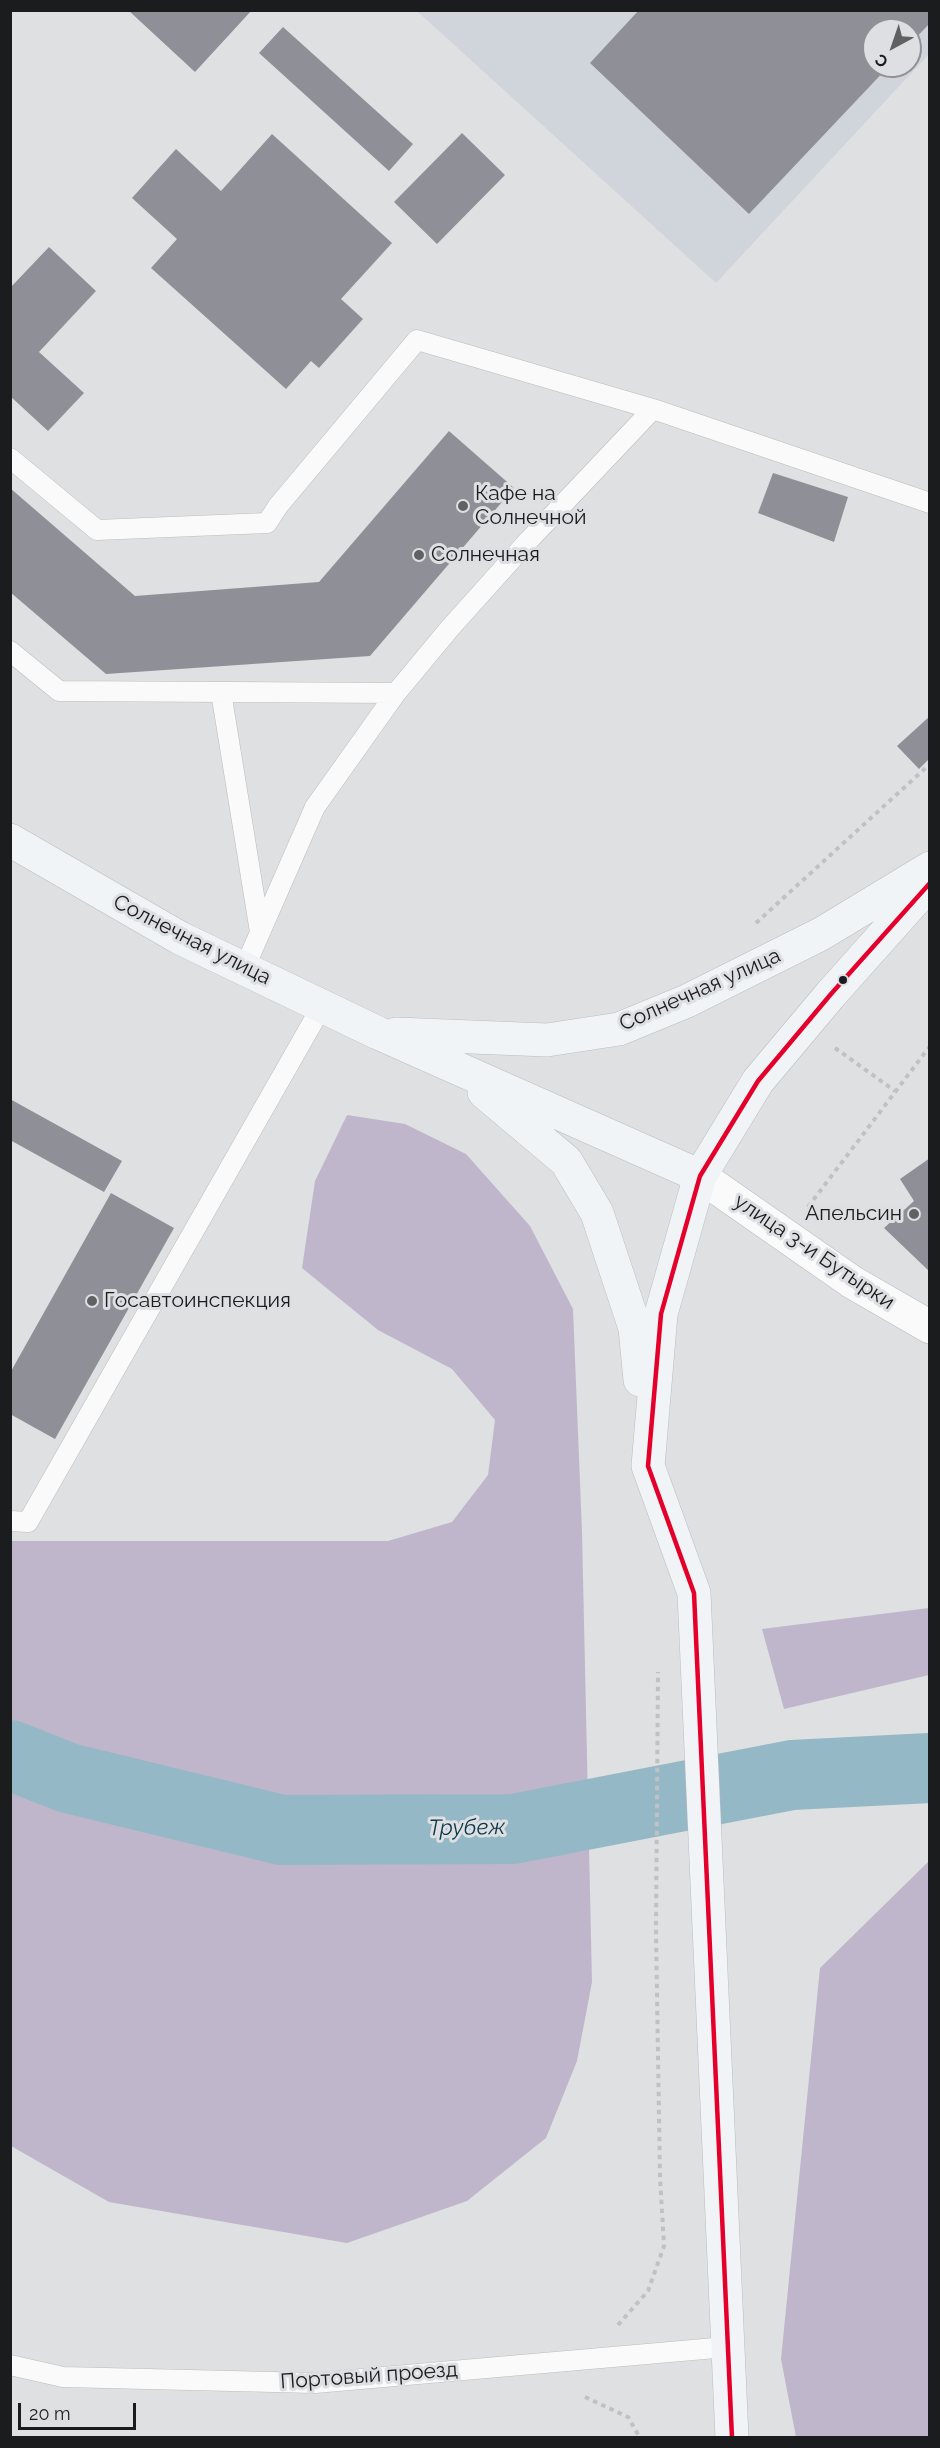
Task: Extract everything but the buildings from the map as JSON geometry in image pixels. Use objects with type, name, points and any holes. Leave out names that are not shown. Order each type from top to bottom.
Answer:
[{"type":"main road","name":"Солнечная улица","points":[[10,840],[180,938],[378,1033],[700,1176]]},
{"type":"main road","name":"Солнечная улица","points":[[378,1033],[547,1040],[619,1029],[687,1001],[821,934],[930,868]]},
{"type":"main road","points":[[648,1466],[661,1314],[700,1176],[758,1081],[831,993],[930,883]]},
{"type":"main road","points":[[456,1068],[566,1161],[597,1214],[635,1328],[648,1466],[694,1593],[732,2435]]},
{"type":"street","name":"улица 3-и Бутырки","points":[[700,1176],[852,1281],[930,1327]]},
{"type":"lane","points":[[10,458],[97,530],[267,523],[278,506],[417,340],[653,409],[930,503]]},
{"type":"lane","points":[[244,969],[315,807],[396,693],[450,628],[529,540],[653,409]]},
{"type":"lane","points":[[10,651],[59,691],[396,693]]},
{"type":"lane","points":[[221,692],[260,932]]},
{"type":"lane","points":[[10,1521],[28,1522],[322,1005]]},
{"type":"lane","name":"Портовый проезд","points":[[10,2365],[63,2377],[315,2383],[727,2347]]},
{"type":"path","points":[[749,929],[930,764]]},
{"type":"path","points":[[786,1236],[930,1046]]},
{"type":"path","points":[[610,2331],[618,2326],[648,2291],[664,2246],[660,2165],[656,1931],[658,1668]]},
{"type":"path","points":[[585,2397],[628,2417],[640,2438]]},
{"type":"shaded area","points":[[417,11],[929,11],[929,54],[922,62],[922,18],[862,18],[862,78],[907,78],[716,283]]},
{"type":"shaded area","points":[[347,1115],[405,1124],[466,1154],[530,1226],[573,1309],[582,1532],[592,1982],[577,2061],[546,2138],[467,2201],[347,2243],[109,2202],[11,2146],[10,1541],[388,1541],[452,1522],[488,1475],[495,1420],[452,1369],[378,1330],[302,1268],[315,1181]]},
{"type":"shaded area","points":[[929,1608],[929,1675],[784,1709],[762,1629]]},
{"type":"shaded area","points":[[929,1861],[929,2437],[796,2437],[781,2359],[820,1968]]},
{"type":"waterway","name":"Трубеж","points":[[10,1755],[68,1778],[282,1830],[513,1829],[792,1775],[930,1768]]},
{"type":"transit line","points":[[732,2438],[694,1593],[648,1466],[661,1314],[700,1176],[758,1081],[831,994],[930,883]]},
{"type":"place","name":"Кафе на Солнечной","points":[[463,506]]},
{"type":"place","name":"Солнечная","points":[[419,555]]},
{"type":"place","name":"Апельсин","points":[[914,1214]]},
{"type":"place","name":"Госавтоинспекция","points":[[92,1301]]}]
